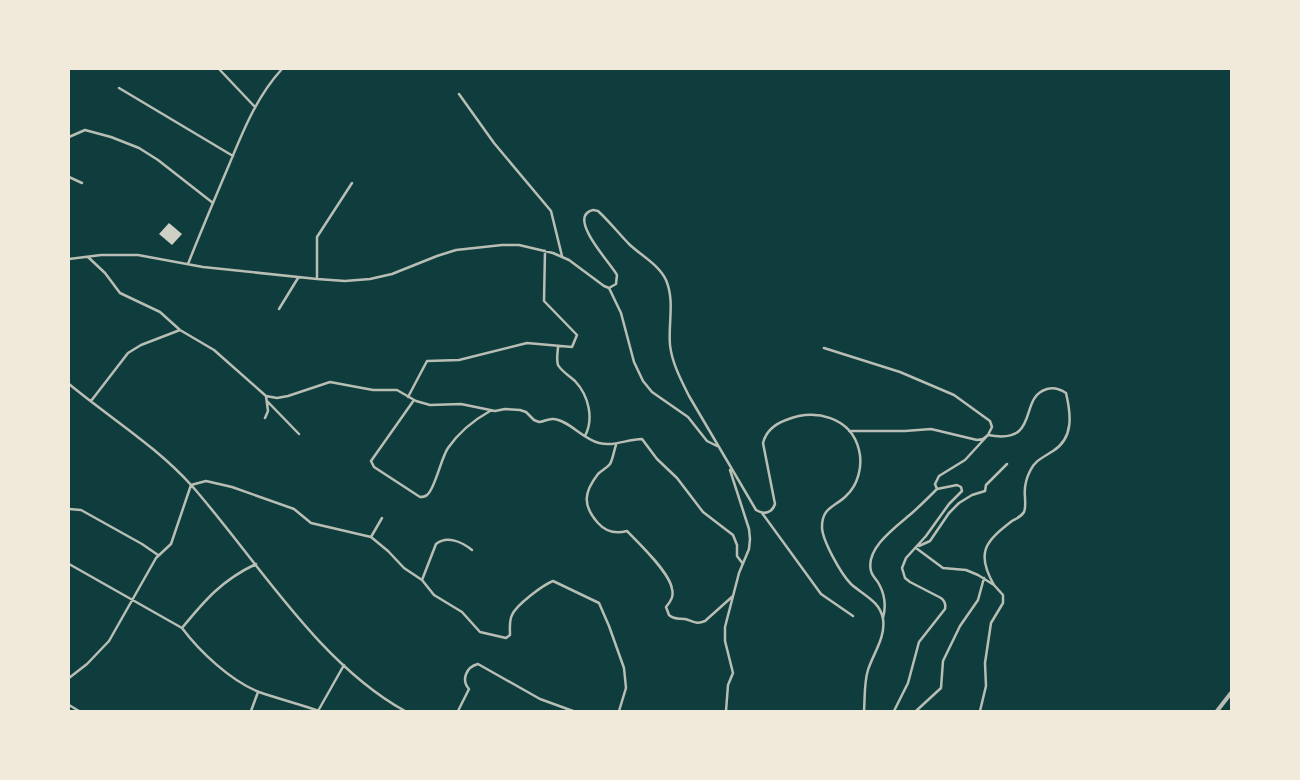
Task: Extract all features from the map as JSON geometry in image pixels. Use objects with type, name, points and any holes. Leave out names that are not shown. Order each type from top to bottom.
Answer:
[{"type":"street","points":[[219,69],[255,107]]},
{"type":"street","points":[[188,264],[232,156],[255,107],[268,86],[282,69]]},
{"type":"street","points":[[118,88],[232,156]]},
{"type":"street","points":[[459,94],[494,144],[551,211],[562,256]]},
{"type":"street","points":[[69,137],[85,130],[111,137],[139,148],[158,160],[213,203]]},
{"type":"street","points":[[69,177],[82,183]]},
{"type":"street","points":[[317,280],[317,237],[352,183]]},
{"type":"street","points":[[609,288],[616,284],[618,277],[588,230],[584,218],[591,210],[596,210],[600,213],[621,236],[658,268],[664,276],[668,285],[670,300],[670,339],[673,358],[686,391],[754,508],[762,513],[822,594],[853,616]]},
{"type":"street","points":[[69,260],[114,254],[138,255],[203,267],[317,280],[344,281],[381,277],[402,271],[437,256],[467,248],[510,245],[545,251],[562,256],[577,264],[609,288],[621,314],[634,362],[643,381],[652,392],[688,417],[707,441],[718,447]]},
{"type":"street","points":[[408,397],[427,361],[459,360],[527,343],[572,348],[577,335],[544,301],[545,251]]},
{"type":"street","points":[[88,257],[105,273],[124,296],[160,312],[180,330],[214,350],[266,396],[277,398],[288,396],[330,382],[373,390],[397,390],[414,400],[436,405],[466,404],[491,410],[520,410],[526,412],[539,422],[556,419],[584,437],[598,443],[616,445],[638,439],[644,440],[657,459],[677,478],[703,512],[733,536],[737,545],[737,556],[743,564]]},
{"type":"street","points":[[279,309],[298,278]]},
{"type":"street","points":[[91,401],[128,353],[141,345],[180,330]]},
{"type":"street","points":[[558,346],[558,366],[581,388],[589,410],[590,421],[584,437]]},
{"type":"street","points":[[824,348],[900,372],[954,395],[988,418],[992,426],[988,435],[965,460],[937,478],[935,484],[938,489]]},
{"type":"street","points":[[69,384],[151,447],[191,485],[308,628],[344,665],[384,698],[405,711]]},
{"type":"street","points":[[849,431],[931,429],[977,440],[983,439],[988,435],[1004,436],[1019,431],[1023,426],[1034,398],[1043,391],[1054,389],[1066,393],[1070,418],[1065,438],[1055,450],[1038,460],[1030,471],[1025,486],[1025,508],[1022,514],[994,536],[987,545],[986,563],[994,585]]},
{"type":"street","points":[[265,418],[268,411],[266,396]]},
{"type":"street","points":[[414,400],[371,461],[374,467],[420,498],[429,493],[444,454],[453,441],[467,427],[491,410]]},
{"type":"street","points":[[267,401],[299,434]]},
{"type":"street","points":[[762,513],[770,511],[775,504],[763,443],[772,428],[788,418],[812,414],[831,418],[849,431],[859,449],[861,462],[859,473],[850,492],[826,511],[822,523],[822,531],[825,541],[846,578],[876,604],[883,619]]},
{"type":"street","points":[[616,445],[610,464],[599,473],[588,491],[586,499],[588,507],[605,529],[616,533],[627,531],[650,555],[672,587],[672,598],[666,607],[669,615],[675,619],[683,619],[700,624],[734,596]]},
{"type":"street","points":[[726,711],[728,685],[733,673],[724,632],[749,549],[750,534],[728,464]]},
{"type":"street","points":[[915,548],[930,541],[954,508],[968,496],[984,491],[986,485],[1007,464]]},
{"type":"street","points":[[191,485],[206,481],[232,487],[294,509],[311,524],[371,537],[404,568],[422,580],[434,595],[462,612],[480,632],[506,638],[510,635],[510,622],[514,612],[553,580],[599,603],[624,668],[626,688],[620,711]]},
{"type":"street","points":[[69,678],[87,664],[109,641],[158,555],[172,541],[191,485]]},
{"type":"street","points":[[864,711],[867,671],[883,632],[885,608],[884,596],[872,574],[870,566],[872,557],[878,546],[890,532],[938,489],[957,485],[962,491],[948,504],[932,530],[908,554],[903,563],[902,570],[905,578],[942,598],[946,606],[919,642],[908,683],[894,711]]},
{"type":"street","points":[[69,509],[81,510],[158,555]]},
{"type":"street","points":[[371,537],[382,518]]},
{"type":"street","points":[[422,580],[438,542],[444,540],[454,541],[472,550]]},
{"type":"street","points":[[915,548],[943,568],[966,570],[984,578],[1002,593],[1004,600],[991,623],[986,662],[986,686],[980,711]]},
{"type":"street","points":[[69,564],[182,628],[207,656],[238,681],[258,692],[319,711],[344,665]]},
{"type":"street","points":[[182,628],[212,592],[236,574],[256,564]]},
{"type":"street","points":[[916,711],[941,688],[943,661],[960,626],[978,600],[984,578]]},
{"type":"street","points":[[458,711],[469,689],[465,682],[465,676],[471,667],[478,664],[540,699],[573,711]]},
{"type":"street","points":[[251,711],[258,692]]},
{"type":"street","points":[[1217,711],[1231,693]]},
{"type":"street","points":[[69,705],[79,711]]},
{"type":"building","points":[[169,223],[182,234],[172,245],[159,234]]}]
